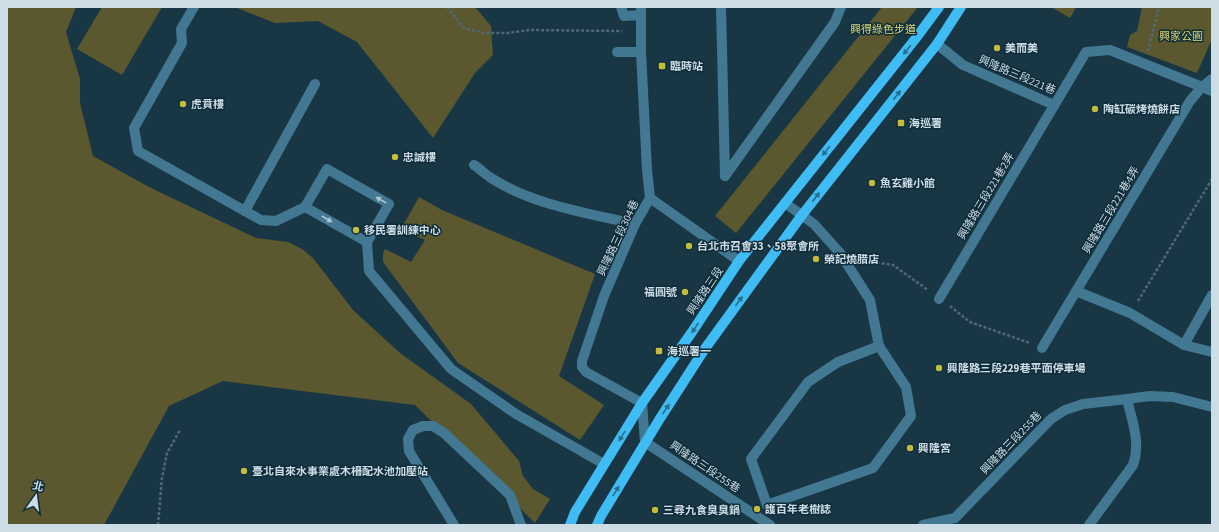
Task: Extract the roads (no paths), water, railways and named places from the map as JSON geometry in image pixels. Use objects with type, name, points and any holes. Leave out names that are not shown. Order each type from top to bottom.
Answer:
[{"type":"main road","name":"興隆路三段","points":[[570,525],[575,512],[642,403],[740,261],[939,7]]},
{"type":"main road","points":[[597,525],[645,442],[704,350],[802,215],[937,44],[961,7]]},
{"type":"street","points":[[194,7],[181,29],[182,43],[134,128],[138,151],[261,220],[276,221],[305,207],[327,169],[389,204],[367,242],[369,271],[451,369],[516,414],[604,464]]},
{"type":"street","points":[[621,7],[624,16],[641,11]]},
{"type":"street","points":[[721,7],[725,176],[835,22],[841,7]]},
{"type":"street","name":"興隆路三段304巷","points":[[641,11],[641,52],[646,170],[650,198],[635,224],[604,296],[582,361],[582,367],[586,372],[642,403]]},
{"type":"street","name":"興隆路三段221巷","points":[[937,44],[963,65],[1054,105],[1086,52],[1110,50],[1144,62],[1207,89]]},
{"type":"street","points":[[617,52],[641,52]]},
{"type":"street","points":[[1207,89],[1212,79]]},
{"type":"street","points":[[245,211],[316,84]]},
{"type":"street","name":"興隆路三段221巷4弄","points":[[1042,348],[1190,101],[1207,89]]},
{"type":"street","name":"興隆路三段221巷2弄","points":[[939,298],[1054,105]]},
{"type":"street","points":[[474,165],[490,178],[532,198],[635,224]]},
{"type":"street","points":[[650,198],[740,261]]},
{"type":"street","points":[[755,525],[767,505],[872,468],[911,416],[906,387],[880,346],[870,300],[840,253],[814,224],[785,204]]},
{"type":"street","points":[[305,207],[367,242]]},
{"type":"street","points":[[1076,291],[1130,313],[1184,345],[1212,352]]},
{"type":"street","points":[[1184,345],[1212,295]]},
{"type":"street","points":[[767,505],[750,459],[808,382],[838,362],[880,346]]},
{"type":"street","name":"興隆路三段255巷","points":[[923,525],[955,518],[1051,419],[1065,410],[1083,404],[1150,396],[1173,397],[1212,407]]},
{"type":"street","points":[[1090,525],[1133,465],[1137,455],[1137,445],[1127,399]]},
{"type":"street","points":[[642,403],[645,442]]},
{"type":"street","points":[[454,525],[409,451],[408,439],[414,430],[423,426],[433,426],[444,433],[510,496],[521,525]]},
{"type":"street","name":"興隆路三段255巷","points":[[645,442],[770,525]]},
{"type":"place","name":"美而美","points":[[997,48]]},
{"type":"place","name":"臨時站","points":[[662,66]]},
{"type":"place","name":"虎賁樓","points":[[183,104]]},
{"type":"place","name":"陶缸碳烤燒餅店","points":[[1095,109]]},
{"type":"place","name":"海巡署","points":[[901,123]]},
{"type":"place","name":"忠誠樓","points":[[395,157]]},
{"type":"place","name":"魚玄雞小館","points":[[872,183]]},
{"type":"place","name":"移民署訓練中心","points":[[356,230]]},
{"type":"place","name":"台北市召會33、58聚會所","points":[[689,246]]},
{"type":"place","name":"榮記燒腊店","points":[[816,259]]},
{"type":"place","name":"福圓號","points":[[685,292]]},
{"type":"place","name":"海巡署一","points":[[659,351]]},
{"type":"place","name":"興隆路三段229巷平面停車場","points":[[939,368]]},
{"type":"place","name":"興隆宮","points":[[910,448]]},
{"type":"place","name":"臺北自來水事業處木柵配水池加壓站","points":[[244,471]]},
{"type":"place","name":"護百年老樹誌","points":[[757,509]]},
{"type":"place","name":"三尋九食臭臭鍋","points":[[655,510]]},
{"type":"park label","name":"興得綠色步道","points":[[883,29]]},
{"type":"park label","name":"興家公園","points":[[1181,36]]}]
